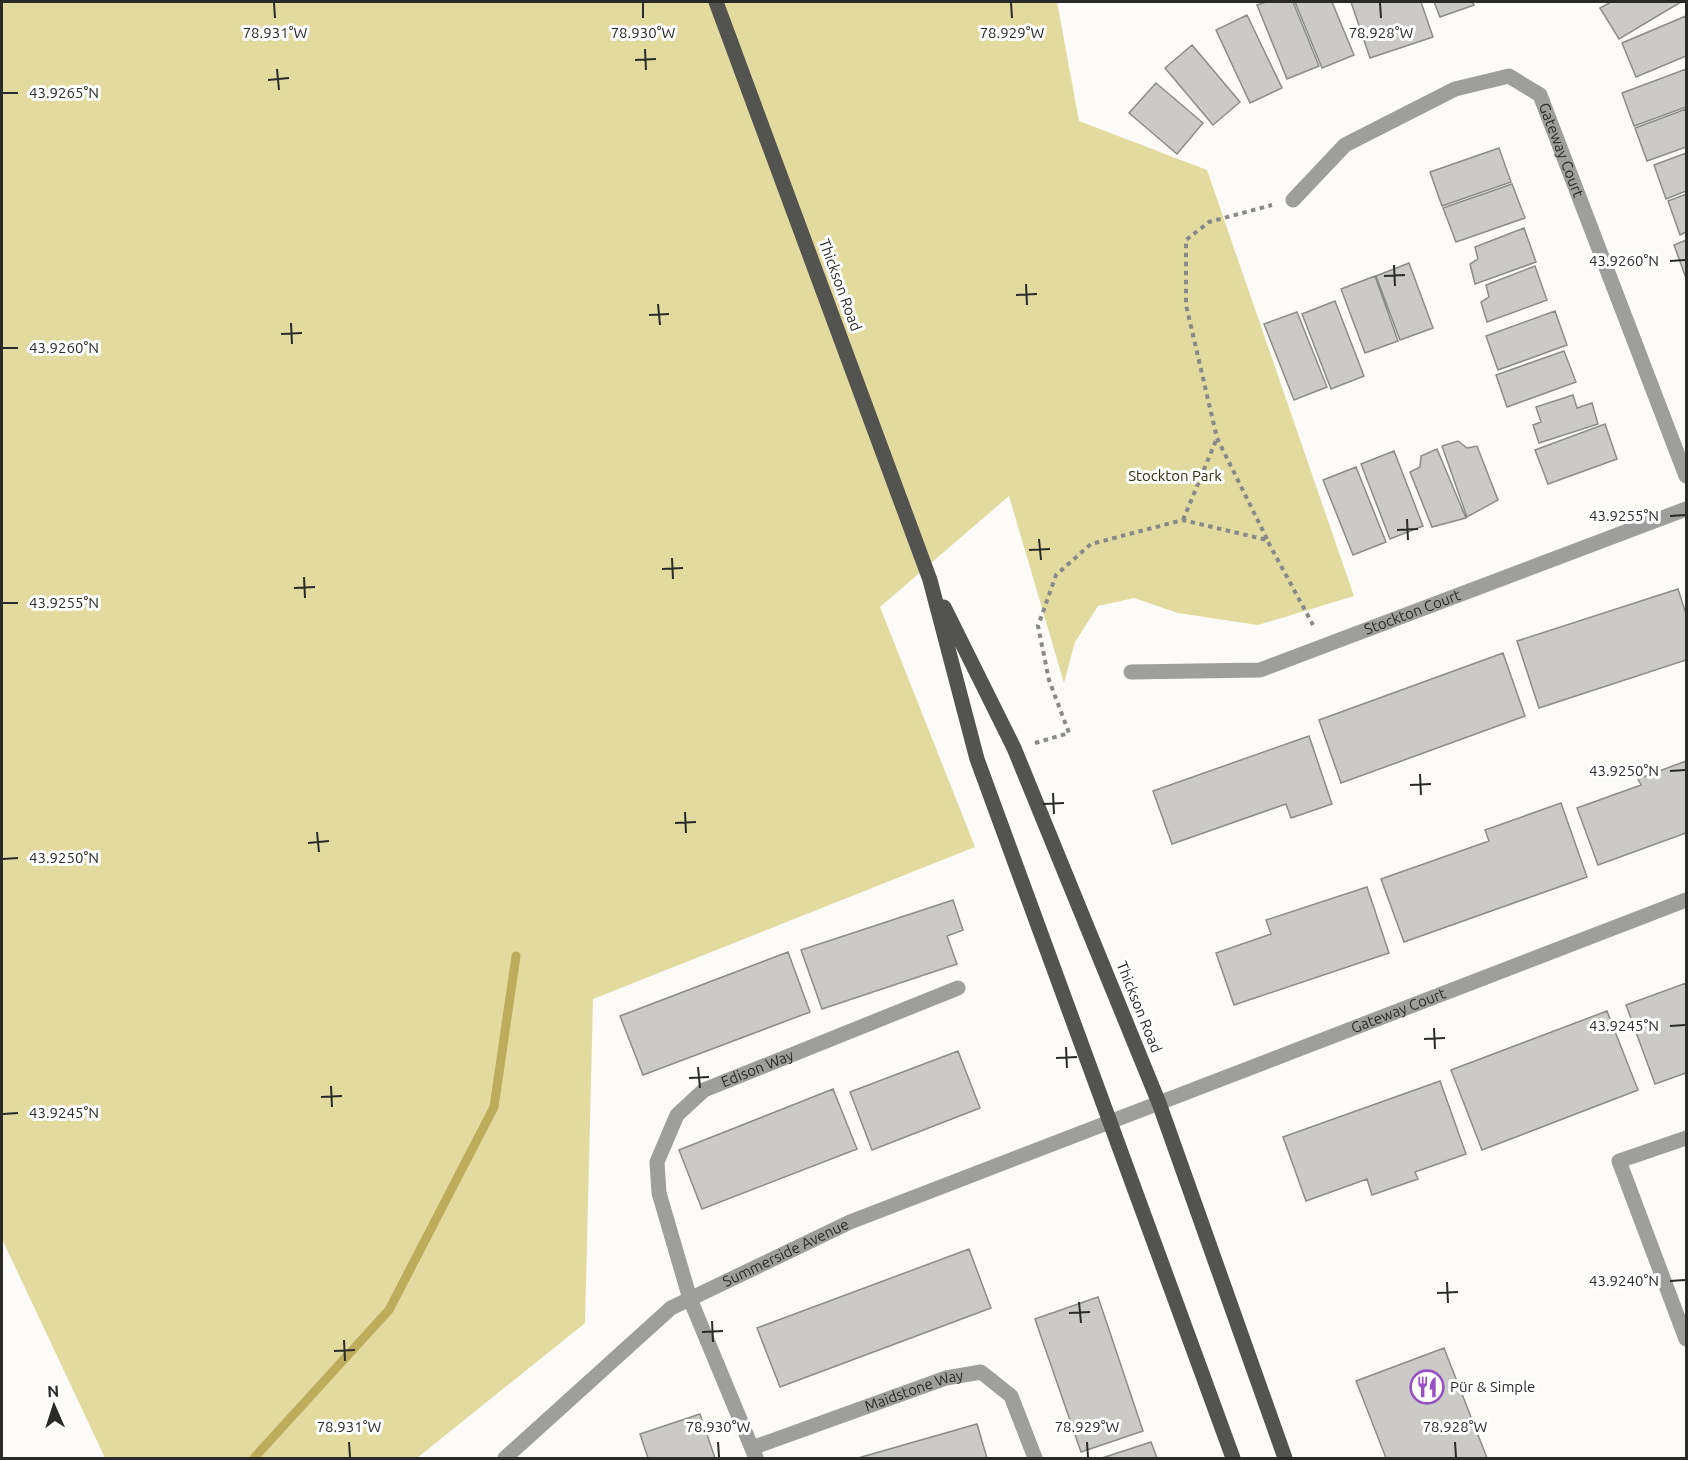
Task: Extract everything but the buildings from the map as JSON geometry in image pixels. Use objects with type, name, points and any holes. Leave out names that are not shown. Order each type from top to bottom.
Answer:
[{"type":"main road","name":"Thickson Road","points":[[716,2],[930,580],[976,759],[1233,1458]]},
{"type":"main road","name":"Thickson Road","points":[[930,580],[1014,748],[1159,1103],[1286,1458]]},
{"type":"street","name":"Gateway Court","points":[[1293,200],[1345,145],[1455,89],[1509,76],[1540,94],[1686,476]]},
{"type":"street","name":"Stockton Court","points":[[1131,672],[1260,670],[1686,509]]},
{"type":"street","name":"Gateway Court","points":[[1110,1121],[1686,900]]},
{"type":"street","name":"Edison Way","points":[[690,1299],[659,1193],[657,1162],[677,1115],[704,1090],[958,988]]},
{"type":"street","name":"Summerside Avenue","points":[[505,1458],[670,1308],[850,1222],[1110,1121]]},
{"type":"street","points":[[1686,1138],[1620,1161],[1686,1339]]},
{"type":"street","name":"Maidstone Way","points":[[690,1299],[754,1453],[946,1378],[981,1372],[1011,1396],[1035,1458]]},
{"type":"path","points":[[1293,200],[1209,222],[1186,240],[1186,305],[1217,438],[1267,540],[1324,646]]},
{"type":"path","points":[[1183,520],[1217,438]]},
{"type":"path","points":[[1014,748],[1069,733],[1049,680],[1038,626],[1056,575],[1091,544],[1183,520],[1267,540]]},
{"type":"green space","name":"Stockton Park","points":[[2,2],[1057,2],[1079,121],[1207,170],[1354,596],[1258,625],[1178,613],[1134,598],[1098,606],[1075,642],[1064,683],[1009,496],[880,607],[975,847],[593,999],[585,1323],[417,1458],[105,1458],[2,1239]]},
{"type":"waterway","points":[[254,1458],[389,1310],[494,1107],[516,956]]},
{"type":"place","name":"Pür & Simple","points":[[1427,1387]]}]
